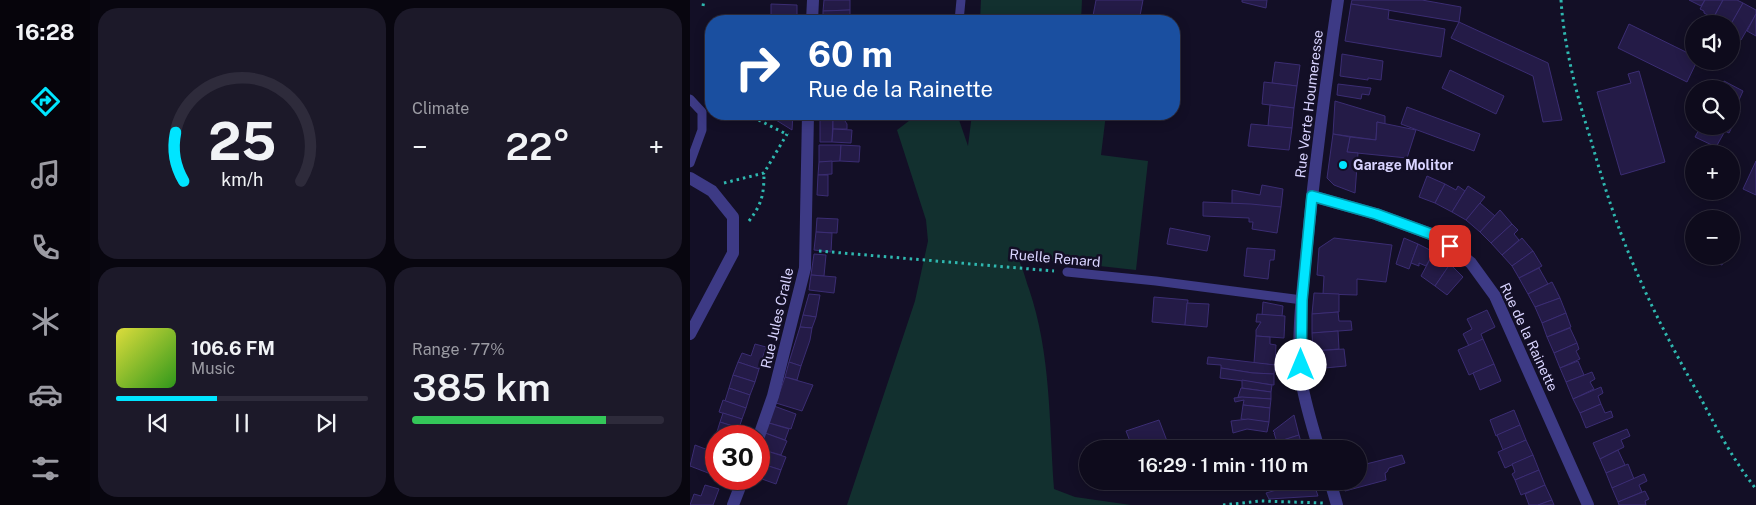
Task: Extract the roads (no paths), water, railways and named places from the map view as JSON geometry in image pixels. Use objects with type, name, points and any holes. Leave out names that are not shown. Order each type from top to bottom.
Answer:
[{"type":"street","points":[[812,15],[813,0]]},
{"type":"street","name":"Rue Verte Houmeresse","points":[[1316,440],[1301,378],[1302,300],[1321,114],[1338,0]]},
{"type":"street","name":"Rue Jules Cralle","points":[[762,425],[774,396],[804,268],[808,120]]},
{"type":"street","points":[[690,178],[712,191],[733,217],[733,253],[690,334]]},
{"type":"street","name":"Rue de la Rainette","points":[[1312,196],[1376,214],[1439,237],[1471,263],[1495,296],[1588,505]]},
{"type":"street","points":[[733,505],[739,490]]},
{"type":"street","points":[[1333,490],[1337,504]]},
{"type":"lane","points":[[960,15],[961,0]]},
{"type":"lane","points":[[690,99],[702,112],[702,130],[690,163]]},
{"type":"lane","name":"Ruelle Renard","points":[[1068,272],[1156,281],[1302,300]]},
{"type":"place","name":"Garage Molitor","points":[[1343,165]]}]
